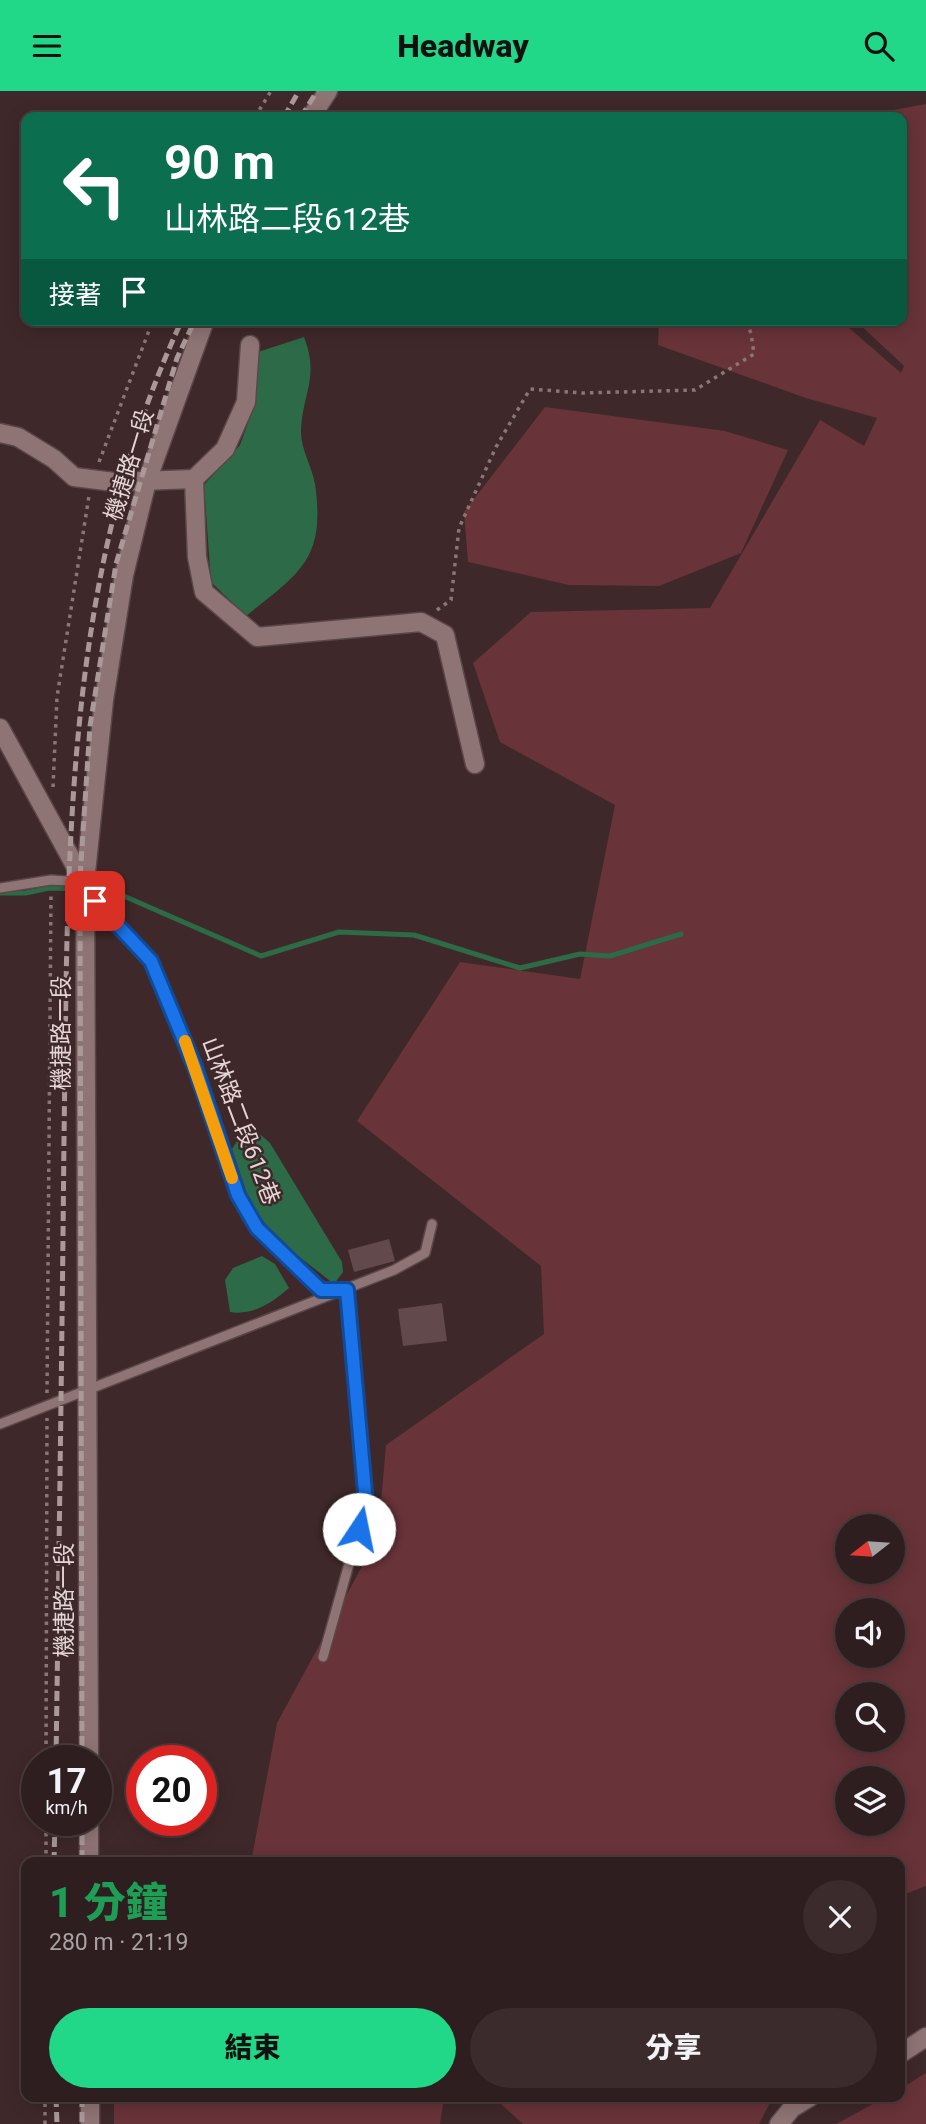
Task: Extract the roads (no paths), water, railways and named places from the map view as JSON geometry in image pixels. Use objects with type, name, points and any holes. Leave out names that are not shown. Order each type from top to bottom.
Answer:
[{"type":"street","points":[[314,112],[328,91]]},
{"type":"street","name":"機捷路一段","points":[[89,1745],[87,890],[106,687],[124,575],[147,481],[203,326]]},
{"type":"street","points":[[0,433],[18,437],[54,459],[74,477],[147,481],[194,479],[225,449],[246,402],[250,345]]},
{"type":"street","points":[[194,479],[197,557],[204,592],[257,637],[421,622],[444,635],[475,764]]},
{"type":"street","name":"山林路二段612巷","points":[[0,728],[87,890]]},
{"type":"street","points":[[89,1836],[89,1857]]},
{"type":"street","points":[[905,2051],[926,2037]]},
{"type":"street","points":[[90,2102],[90,2124]]},
{"type":"street","points":[[779,2124],[792,2108],[802,2102]]},
{"type":"lane","points":[[0,888],[51,880],[87,890]]},
{"type":"lane","name":"山林路二段612巷","points":[[87,890],[151,961],[195,1067],[238,1195],[257,1228],[321,1290],[347,1290]]},
{"type":"lane","points":[[0,1424],[347,1290],[425,1253],[432,1224]]},
{"type":"lane","points":[[323,1657],[366,1503],[347,1290]]},
{"type":"waterway","points":[[0,893],[26,893],[49,888],[110,890],[261,956],[339,932],[414,935],[520,968],[580,954],[610,956],[681,934]]},
{"type":"railway","points":[[287,112],[299,91]]},
{"type":"railway","points":[[304,112],[317,91]]},
{"type":"railway","points":[[56,1745],[67,930],[79,722],[93,619],[114,517],[143,417],[180,326]]},
{"type":"railway","points":[[82,1745],[80,878],[90,726],[116,564],[177,358],[192,326]]},
{"type":"railway","points":[[54,1857],[55,1836]]},
{"type":"railway","points":[[82,1836],[82,1857]]},
{"type":"railway","points":[[56,2102],[57,2124]]},
{"type":"railway","points":[[82,2102],[82,2124]]}]
